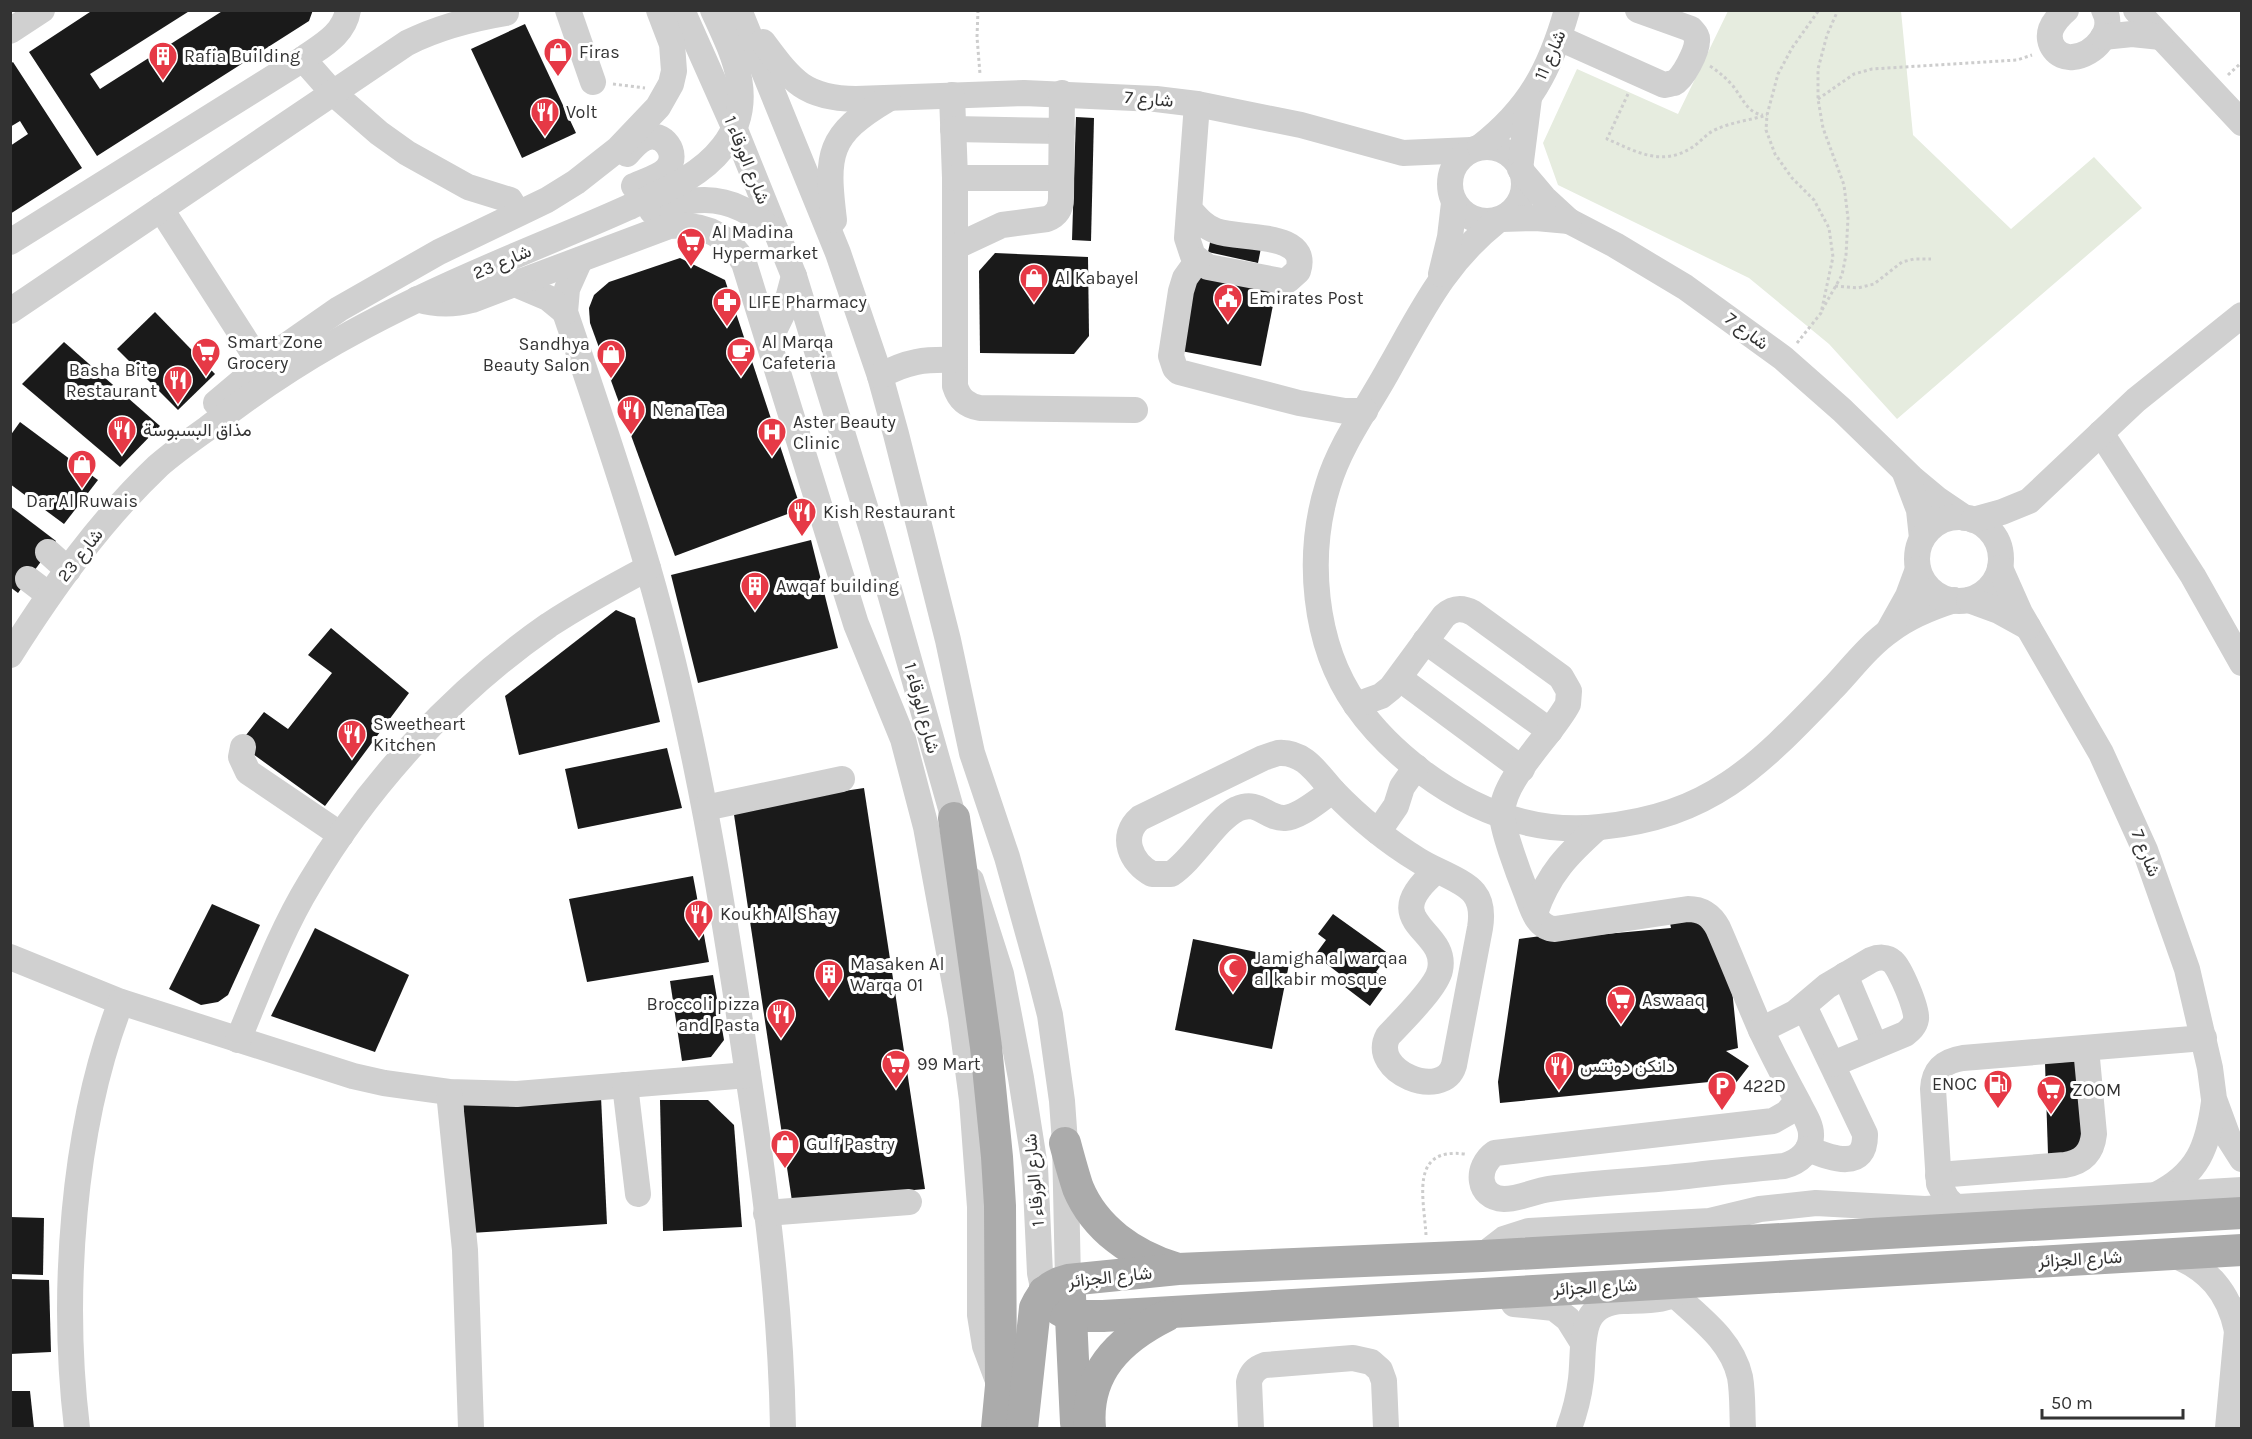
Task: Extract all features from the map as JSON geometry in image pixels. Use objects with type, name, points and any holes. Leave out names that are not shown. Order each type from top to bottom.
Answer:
[{"type":"main road","points":[[954,818],[986,1047],[994,1128],[999,1206],[1001,1386],[997,1428]]},
{"type":"main road","points":[[1065,1143],[1078,1187],[1087,1206],[1098,1220],[1134,1251],[1160,1264],[1178,1269]]},
{"type":"main road","name":"شارع الجزائر","points":[[2241,1213],[1482,1256],[1178,1269],[1056,1286],[1055,1307],[1072,1316],[1492,1293],[1684,1288],[2241,1250]]},
{"type":"main road","name":"شارع الورقاء 1","points":[[1022,1428],[1028,1392],[1035,1308],[1056,1286]]},
{"type":"main road","points":[[1090,1428],[1093,1394],[1113,1354],[1130,1336],[1174,1312]]},
{"type":"main road","points":[[1072,1316],[1076,1428]]},
{"type":"main road","points":[[1032,1330],[1043,1327],[1050,1333],[1055,1428]]},
{"type":"street","points":[[10,31],[42,10]]},
{"type":"street","points":[[10,242],[303,59],[338,33],[348,10]]},
{"type":"street","points":[[568,10],[593,82]]},
{"type":"street","name":"شارع 23","points":[[10,655],[68,570],[112,516],[210,409],[261,364],[373,287],[438,252],[547,200],[576,182],[618,149],[649,118],[666,96],[674,71],[672,44],[659,10]]},
{"type":"street","name":"شارع الورقاء 1","points":[[682,10],[734,127],[795,276],[873,532],[1000,974],[1022,1078],[1035,1167],[1040,1273],[1056,1286]]},
{"type":"street","name":"شارع 23","points":[[161,464],[244,399],[352,331],[417,298],[598,221],[689,178],[723,147],[734,127],[741,104],[739,73],[713,10]]},
{"type":"street","name":"شارع 11","points":[[1476,149],[1507,125],[1530,98],[1559,38],[1567,10]]},
{"type":"street","points":[[1559,38],[1664,85],[1673,83],[1680,78],[1689,63],[1697,43],[1696,35],[1691,29],[1638,10]]},
{"type":"street","points":[[2066,10],[2051,29],[2049,39],[2054,49],[2062,55],[2072,57],[2091,50],[2103,37],[2108,28],[2108,18],[2104,10]]},
{"type":"street","points":[[2136,10],[2241,123]]},
{"type":"street","points":[[10,311],[406,43],[428,32],[469,19],[506,13]]},
{"type":"street","name":"شارع الورقاء 1","points":[[741,15],[838,253],[880,376],[948,640],[972,753],[1007,857],[1050,1015],[1065,1143],[1056,1286]]},
{"type":"street","name":"شارع 7","points":[[741,15],[781,67],[797,83],[825,96],[844,99],[889,99],[952,94],[1062,93],[1156,99],[1197,104],[1301,125],[1402,153],[1476,149]]},
{"type":"street","points":[[2103,37],[2132,34],[2161,37]]},
{"type":"street","points":[[303,59],[333,93],[379,133],[407,153],[476,191],[510,200],[518,213]]},
{"type":"street","points":[[955,247],[1002,225],[1052,217],[1060,209],[1062,93]]},
{"type":"street","points":[[952,94],[957,393],[961,399],[973,407],[1135,410]]},
{"type":"street","name":"شارع 11","points":[[1521,170],[1530,98]]},
{"type":"street","name":"شارع 7","points":[[838,253],[830,183],[831,158],[851,125],[860,116],[889,99]]},
{"type":"street","points":[[1191,211],[1197,219],[1215,231],[1288,243],[1294,247],[1300,258],[1298,271],[1288,280],[1281,281],[1208,267],[1198,261],[1188,244],[1197,104]]},
{"type":"street","points":[[953,129],[1062,131]]},
{"type":"street","points":[[476,272],[559,221],[662,173],[667,169],[672,158],[670,147],[656,137],[644,138],[613,167],[589,184],[547,200]]},
{"type":"street","points":[[1437,285],[1450,237],[1454,202],[1449,181],[1451,172],[1456,163],[1476,149],[1500,149],[1508,154],[1521,170],[1524,190],[1521,199],[1516,207],[1470,244],[1437,285],[1346,441],[1328,486],[1318,533],[1316,557],[1316,582],[1324,629],[1340,675],[1356,705],[1379,734],[1423,773],[1463,799],[1502,816],[1546,827],[1597,828],[1646,820],[1670,813],[1714,794],[1735,781],[1784,739],[1889,631],[1920,613],[1985,591],[1997,577],[2000,561],[2013,526],[2029,501],[2136,400],[2241,315]]},
{"type":"street","name":"شارع 7","points":[[1402,153],[1430,174],[1454,202]]},
{"type":"street","name":"شارع 7","points":[[1521,170],[1544,198],[1569,221],[1615,245],[1685,287],[1783,358],[1937,499],[1969,519]]},
{"type":"street","points":[[955,178],[1061,178]]},
{"type":"street","points":[[598,221],[638,215],[686,200],[709,199],[743,209],[777,233]]},
{"type":"street","points":[[1454,202],[1468,217],[1478,221],[1500,219]]},
{"type":"street","points":[[161,209],[261,364]]},
{"type":"street","name":"شارع 7","points":[[1500,219],[1536,218],[1569,221]]},
{"type":"street","points":[[417,298],[439,304],[461,303],[669,226],[692,225],[713,231],[731,244],[744,263],[856,624],[903,739],[926,827],[961,1017],[976,1136],[981,1207],[981,1329],[989,1362],[1001,1386]]},
{"type":"street","points":[[580,260],[567,290],[565,312],[648,568],[669,648],[705,808],[729,942],[761,1157],[779,1323],[783,1428]]},
{"type":"street","points":[[1198,261],[1185,278],[1181,291],[1171,356],[1179,372],[1299,403],[1345,411],[1365,411]]},
{"type":"street","points":[[769,341],[786,306],[795,276]]},
{"type":"street","points":[[515,284],[548,298],[565,312]]},
{"type":"street","points":[[880,376],[918,360],[955,360]]},
{"type":"street","points":[[2102,434],[2193,576],[2239,653]]},
{"type":"street","name":"شارع 7","points":[[1904,470],[1917,503],[1922,538]]},
{"type":"street","points":[[1969,519],[2002,512],[2029,501]]},
{"type":"street","points":[[2000,561],[1994,537],[1982,524],[1955,517],[1936,524],[1922,538],[1917,553],[1918,569],[1922,578],[1935,593],[1999,611],[2028,627]]},
{"type":"street","points":[[48,552],[68,570]]},
{"type":"street","name":"شارع 7","points":[[2000,561],[2012,598],[2101,753],[2129,810],[2169,914],[2187,969],[2204,1038],[2214,1099],[2228,1137],[2241,1159]]},
{"type":"street","points":[[238,1040],[281,939],[309,885],[343,831],[396,765],[442,715],[495,667],[549,625],[606,590],[648,568]]},
{"type":"street","points":[[1889,631],[1908,596],[1918,569]]},
{"type":"street","points":[[28,579],[49,596]]},
{"type":"street","points":[[1356,705],[1381,696],[1399,678],[1444,616],[1461,609],[1473,613],[1561,677],[1568,686],[1570,697],[1568,704],[1505,795],[1502,816],[1518,872],[1536,918],[1544,927],[1555,929],[1688,909],[1706,913],[1718,927],[1761,1029],[1797,1101],[1809,1137],[1798,1160],[1784,1166],[1539,1191],[1505,1199],[1488,1192],[1483,1184],[1482,1166],[1495,1153],[1773,1121],[1787,1113],[1797,1101]]},
{"type":"street","points":[[1425,641],[1550,731]]},
{"type":"street","points":[[873,666],[918,693]]},
{"type":"street","points":[[1399,678],[1522,769]]},
{"type":"street","points":[[246,749],[250,763],[264,776],[343,831]]},
{"type":"street","points":[[1333,790],[1299,813],[1288,817],[1275,816],[1256,806],[1235,810],[1177,870],[1165,875],[1146,871],[1136,862],[1130,848],[1129,835],[1135,822],[1140,818],[1263,758],[1278,753],[1300,757],[1378,832],[1436,871],[1468,887],[1474,893],[1481,910],[1481,919],[1454,1065],[1446,1078],[1436,1082],[1420,1080],[1402,1073],[1389,1063],[1384,1047],[1388,1036],[1436,982],[1439,975],[1441,968],[1439,953],[1432,940],[1416,924],[1412,908],[1419,886],[1436,871]]},
{"type":"street","points":[[1378,832],[1396,806],[1402,787],[1423,773]]},
{"type":"street","points":[[705,808],[842,779]]},
{"type":"street","points":[[1535,913],[1544,889],[1557,868],[1597,828]]},
{"type":"street","points":[[10,957],[121,1002],[353,1076],[406,1087],[449,1092],[517,1094],[748,1075]]},
{"type":"street","points":[[1761,1029],[1804,1006],[1827,986],[1845,975],[1876,958],[1888,959],[1897,967],[1915,1007],[1916,1020],[1910,1030],[1833,1064]]},
{"type":"street","points":[[1845,975],[1875,1046]]},
{"type":"street","points":[[77,1428],[72,1351],[74,1228],[80,1167],[91,1107],[109,1032],[121,1002]]},
{"type":"street","points":[[1773,1121],[1809,1137],[1843,1160],[1854,1157],[1864,1145],[1864,1129],[1804,1006]]},
{"type":"street","points":[[1954,1208],[1942,1192],[1938,1175],[1933,1089],[1934,1077],[1941,1066],[1951,1060],[2204,1038]]},
{"type":"street","points":[[1938,1175],[2065,1165],[2076,1163],[2086,1156],[2092,1146],[2094,1134],[2086,1048]]},
{"type":"street","points":[[625,1085],[638,1194]]},
{"type":"street","points":[[449,1092],[465,1250],[471,1428]]},
{"type":"street","name":"شارع 7","points":[[2155,1195],[2178,1182],[2197,1161],[2208,1138],[2214,1099]]},
{"type":"street","points":[[1623,1183],[1621,1210],[1625,1225]]},
{"type":"street","points":[[1580,1187],[1589,1204],[1590,1212],[1584,1228]]},
{"type":"street","points":[[1482,1256],[1504,1239],[1523,1232],[1710,1221],[1760,1209],[1816,1203],[1842,1203],[1894,1209],[1954,1208],[2241,1190]]},
{"type":"street","points":[[766,1213],[909,1202]]},
{"type":"street","points":[[2171,1254],[2188,1260],[2216,1282],[2239,1320],[2228,1428]]},
{"type":"street","points":[[1569,1428],[1579,1395],[1582,1343],[1590,1317],[1600,1306],[1608,1302],[1663,1299],[1684,1288],[1732,1355],[1740,1380],[1743,1428]]},
{"type":"street","points":[[1492,1293],[1516,1304],[1554,1308],[1568,1319],[1582,1343]]},
{"type":"street","points":[[1251,1428],[1249,1382],[1259,1367],[1359,1358],[1376,1365],[1383,1375],[1386,1428]]},
{"type":"path","points":[[978,10],[977,37],[982,94]]},
{"type":"path","points":[[1819,10],[1792,48],[1778,74],[1767,116],[1766,130],[1775,154],[1792,178],[1814,200],[1829,228],[1833,257],[1821,313]]},
{"type":"path","points":[[1783,358],[1821,313],[1842,274],[1846,255],[1848,218],[1844,185],[1823,128],[1818,99],[1818,69],[1827,35],[1838,10]]},
{"type":"path","points":[[1818,99],[1854,74],[1872,69],[2017,60],[2032,55],[2049,39]]},
{"type":"path","points":[[1689,63],[1702,62],[1720,73],[1732,84],[1747,107],[1757,114],[1767,116]]},
{"type":"path","points":[[1635,72],[1629,92],[1607,139],[1643,154],[1658,158],[1674,156],[1692,148],[1716,129],[1767,116]]},
{"type":"path","points":[[593,82],[642,87],[666,96]]},
{"type":"path","points":[[1835,286],[1858,288],[1874,284],[1902,262],[1931,259]]},
{"type":"path","points":[[1427,1258],[1423,1176],[1428,1163],[1439,1154],[1453,1152],[1488,1158]]},
{"type":"shaded area","points":[[1728,11],[1901,11],[1913,135],[2011,229],[2094,157],[2142,208],[1897,419],[1829,344],[1749,278],[1558,185],[1543,143],[1577,69],[1678,114]]},
{"type":"building","name":"Rafia Building","points":[[93,10],[191,10],[90,74],[100,89],[224,10],[313,10],[309,21],[97,156],[29,52]]},
{"type":"building","points":[[525,24],[576,133],[522,158],[471,49]]},
{"type":"building","points":[[13,62],[82,168],[10,214],[10,146],[28,134],[20,121],[10,127],[10,64]]},
{"type":"building","points":[[1076,117],[1094,118],[1091,241],[1072,240]]},
{"type":"building","points":[[1211,238],[1261,248],[1258,263],[1208,252]]},
{"type":"building","name":"Al Kabayel","points":[[995,253],[1088,257],[1089,336],[1074,354],[980,353],[979,271]]},
{"type":"building","points":[[680,258],[725,280],[801,509],[675,556],[590,323],[589,308],[594,295],[609,282]]},
{"type":"building","name":"Emirates Post","points":[[1195,274],[1260,286],[1275,295],[1261,366],[1181,351]]},
{"type":"building","points":[[155,312],[215,374],[178,410],[117,349]]},
{"type":"building","points":[[64,342],[160,426],[120,467],[22,384]]},
{"type":"building","points":[[20,422],[98,480],[64,524],[10,484],[10,436]]},
{"type":"building","points":[[10,506],[56,541],[18,593],[10,587]]},
{"type":"building","name":"Awqaf building","points":[[811,540],[838,648],[698,683],[671,575]]},
{"type":"building","points":[[616,610],[635,618],[660,722],[519,755],[505,696]]},
{"type":"building","points":[[331,628],[409,693],[325,806],[239,744],[264,712],[288,729],[332,673],[308,655]]},
{"type":"building","points":[[667,748],[682,808],[578,829],[565,769]]},
{"type":"building","name":"Masaken Al Warqa 01","points":[[864,788],[925,1189],[792,1201],[733,808]]},
{"type":"building","points":[[693,876],[709,962],[587,982],[569,899]]},
{"type":"building","points":[[212,904],[260,925],[228,995],[218,1002],[201,1005],[169,989]]},
{"type":"building","points":[[1333,914],[1389,954],[1376,972],[1388,981],[1370,1006],[1341,984],[1345,978],[1315,955],[1326,940],[1318,934]]},
{"type":"building","name":"Aswaaq","points":[[1712,919],[1729,960],[1738,1048],[1726,1051],[1749,1066],[1728,1093],[1712,1093],[1709,1082],[1500,1103],[1498,1082],[1519,939],[1572,932],[1573,937],[1671,928],[1670,923]]},
{"type":"building","points":[[315,928],[409,975],[375,1052],[271,1016]]},
{"type":"building","name":"Jamigha al warqaa al kabir mosque","points":[[1193,939],[1290,959],[1272,1049],[1175,1030]]},
{"type":"building","points":[[713,975],[724,1040],[711,1057],[682,1061],[670,981]]},
{"type":"building","points":[[2084,1061],[2087,1152],[2048,1154],[2045,1063]]},
{"type":"building","points":[[601,1097],[607,1224],[471,1233],[463,1099]]},
{"type":"building","points":[[660,1100],[708,1100],[734,1125],[742,1227],[663,1231]]},
{"type":"building","points":[[10,1217],[44,1218],[43,1275],[10,1274]]},
{"type":"building","points":[[10,1279],[49,1280],[51,1352],[10,1354]]},
{"type":"building","points":[[10,1391],[30,1391],[34,1428],[10,1428]]},
{"type":"place","name":"Firas","points":[[558,78]]},
{"type":"place","name":"Rafia Building","points":[[163,82]]},
{"type":"place","name":"Volt","points":[[545,138]]},
{"type":"place","name":"Al Madina Hypermarket","points":[[691,268]]},
{"type":"place","name":"Al Kabayel","points":[[1034,304]]},
{"type":"place","name":"Emirates Post","points":[[1228,324]]},
{"type":"place","name":"LIFE Pharmacy","points":[[727,328]]},
{"type":"place","name":"Smart Zone Grocery","points":[[206,378]]},
{"type":"place","name":"Al Marqa Cafeteria","points":[[741,378]]},
{"type":"place","name":"Sandhya Beauty Salon","points":[[611,380]]},
{"type":"place","name":"Basha Bite Restaurant","points":[[178,406]]},
{"type":"place","name":"Nena Tea","points":[[631,436]]},
{"type":"place","name":"مذاق البسبوسة","points":[[122,456]]},
{"type":"place","name":"Aster Beauty Clinic","points":[[772,458]]},
{"type":"place","name":"Dar Al Ruwais","points":[[82,490]]},
{"type":"place","name":"Kish Restaurant","points":[[802,538]]},
{"type":"place","name":"Awqaf building","points":[[755,612]]},
{"type":"place","name":"Sweetheart Kitchen","points":[[352,760]]},
{"type":"place","name":"Koukh Al Shay","points":[[699,940]]},
{"type":"place","name":"Jamigha al warqaa al kabir mosque","points":[[1233,994]]},
{"type":"place","name":"Masaken Al Warqa 01","points":[[829,1000]]},
{"type":"place","name":"Aswaaq","points":[[1621,1026]]},
{"type":"place","name":"Broccoli pizza and Pasta","points":[[781,1040]]},
{"type":"place","name":"99 Mart","points":[[896,1090]]},
{"type":"place","name":"دانكن دونتس","points":[[1559,1092]]},
{"type":"place","name":"ENOC","points":[[1998,1110]]},
{"type":"place","name":"422D","points":[[1722,1112]]},
{"type":"place","name":"ZOOM","points":[[2051,1116]]},
{"type":"place","name":"Gulf Pastry","points":[[785,1170]]}]
